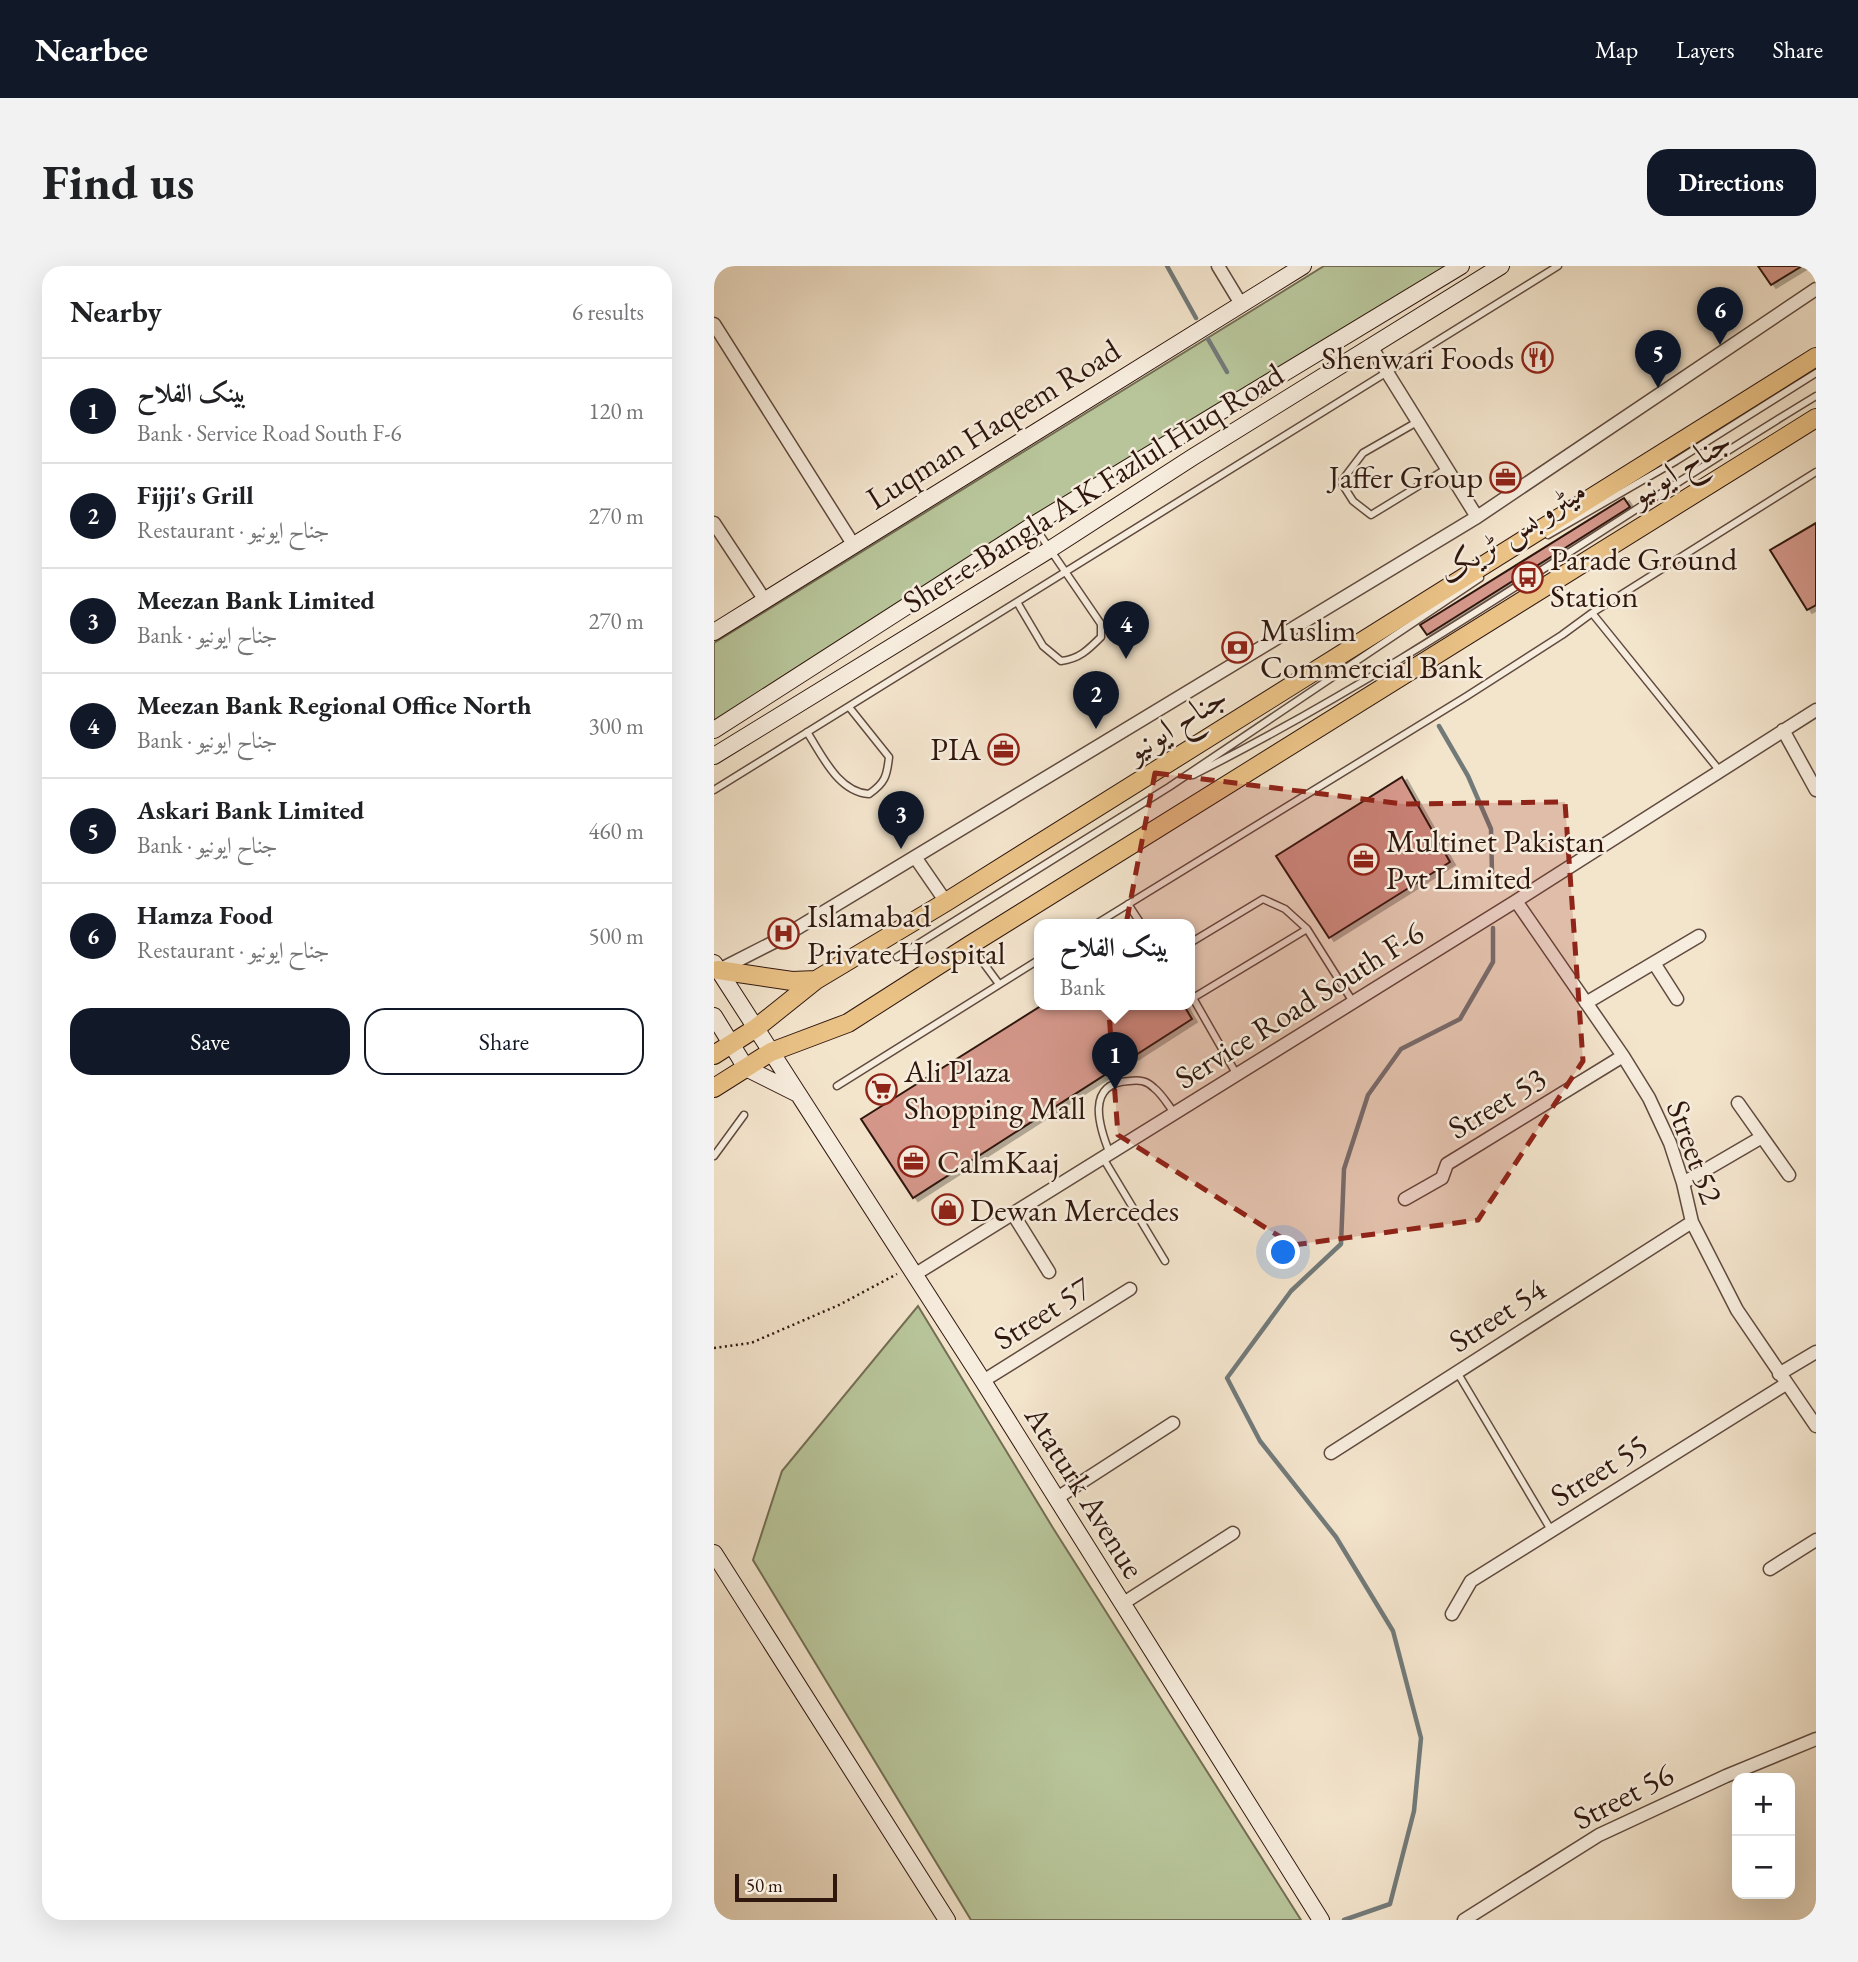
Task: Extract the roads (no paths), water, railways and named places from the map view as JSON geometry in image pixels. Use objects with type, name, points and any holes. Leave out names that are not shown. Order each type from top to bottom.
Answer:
[{"type":"main road","name":"جناح ایونیو","points":[[714,1055],[756,1028],[816,980],[946,902],[1816,357]]},
{"type":"main road","name":"جناح ایونیو","points":[[714,1088],[771,1052],[848,1023],[970,944],[1816,418]]},
{"type":"main road","points":[[716,966],[792,981],[816,980]]},
{"type":"street","points":[[1218,266],[1241,304]]},
{"type":"street","name":"Luqman Haqeem Road","points":[[714,632],[1303,266]]},
{"type":"street","name":"Sher-e-Bangla A K Fazlul Huq Road","points":[[714,730],[1033,524],[1461,266]]},
{"type":"street","name":"Sher-e-Bangla A K Fazlul Huq Road","points":[[714,756],[1049,550],[1193,457],[1501,266]]},
{"type":"street","points":[[716,966],[776,941],[1477,517],[1816,289]]},
{"type":"street","points":[[714,324],[853,544]]},
{"type":"street","points":[[1372,348],[1477,517]]},
{"type":"street","points":[[714,523],[764,599]]},
{"type":"street","name":"Service Road South F-6","points":[[911,1271],[1013,1214],[1175,1114],[1816,710]]},
{"type":"street","points":[[1783,730],[1816,790]]},
{"type":"street","points":[[915,857],[946,902]]},
{"type":"street","name":"Street 52","points":[[1516,901],[1649,1098],[1670,1143],[1692,1222],[1737,1310],[1816,1426]]},
{"type":"street","points":[[1586,1003],[1699,936]]},
{"type":"street","points":[[1654,963],[1676,999]]},
{"type":"street","name":"Ataturk Avenue","points":[[716,966],[983,1381],[1321,1920]]},
{"type":"street","points":[[714,1016],[746,1068],[799,1094]]},
{"type":"street","name":"Street 53","points":[[1405,1199],[1442,1178],[1447,1164],[1623,1056]]},
{"type":"street","points":[[1738,1103],[1790,1175]]},
{"type":"street","points":[[1683,1183],[1762,1137]]},
{"type":"street","points":[[1013,1214],[1049,1272]]},
{"type":"street","name":"Street 54","points":[[1331,1453],[1692,1222]]},
{"type":"street","name":"Street 57","points":[[983,1381],[1130,1289]]},
{"type":"street","name":"Street 55","points":[[1452,1614],[1471,1581],[1783,1379],[1816,1352]]},
{"type":"street","points":[[1057,1498],[1173,1423]]},
{"type":"street","points":[[1122,1604],[1233,1533]]},
{"type":"street","points":[[1770,1569],[1816,1540]]},
{"type":"street","points":[[714,1553],[947,1920]]},
{"type":"street","name":"Street 56","points":[[1464,1920],[1599,1835],[1680,1796],[1816,1739]]},
{"type":"lane","points":[[714,790],[1558,266]]},
{"type":"lane","name":"میٹرو بس ٹریک","points":[[897,957],[1169,787],[1511,557],[1676,461],[1816,373]]},
{"type":"lane","name":"میٹرو بس ٹریک","points":[[1169,787],[1253,745],[1400,661],[1527,577],[1816,396]]},
{"type":"lane","points":[[1417,422],[1363,453],[1341,482],[1353,501],[1371,515],[1446,469]]},
{"type":"lane","points":[[1104,919],[1467,696],[1592,613],[1816,472]]},
{"type":"lane","points":[[1017,602],[1043,646],[1061,661],[1074,660],[1101,637],[1101,624],[1033,524]]},
{"type":"lane","points":[[1592,613],[1719,770]]},
{"type":"lane","points":[[807,732],[827,764],[848,788],[869,794],[883,784],[889,757],[849,707]]},
{"type":"lane","points":[[1195,940],[1263,899],[1285,909],[1307,929],[1353,1002]]},
{"type":"lane","points":[[1128,904],[1138,919]]},
{"type":"lane","points":[[1195,997],[1307,929]]},
{"type":"lane","points":[[970,944],[999,984]]},
{"type":"lane","points":[[836,1086],[1034,963]]},
{"type":"lane","points":[[1195,1002],[1237,1075]]},
{"type":"lane","points":[[1165,1261],[1106,1156],[1098,1104],[1103,1092],[1117,1081],[1142,1080],[1155,1088],[1175,1114]]},
{"type":"lane","points":[[714,1156],[744,1115]]},
{"type":"lane","points":[[1457,1372],[1552,1531]]},
{"type":"waterway","points":[[1167,266],[1196,318]]},
{"type":"waterway","points":[[1208,339],[1227,372]]},
{"type":"waterway","points":[[1439,726],[1468,776],[1491,829],[1492,873]]},
{"type":"waterway","points":[[1344,1920],[1390,1904],[1414,1811],[1421,1738],[1393,1631],[1336,1537],[1260,1441],[1227,1378],[1291,1291],[1341,1244],[1344,1169],[1368,1095],[1401,1049],[1460,1019],[1493,962],[1493,928]]},
{"type":"place","name":"Hamza Food","points":[[1720,345]]},
{"type":"place","name":"Shenwari Foods","points":[[1537,358]]},
{"type":"place","name":"Askari Bank Limited","points":[[1658,388]]},
{"type":"place","name":"Jaffer Group","points":[[1506,477]]},
{"type":"place","name":"Parade Ground Station","points":[[1527,577]]},
{"type":"place","name":"Muslim Commercial Bank","points":[[1237,648]]},
{"type":"place","name":"Meezan Bank Regional Office North","points":[[1126,659]]},
{"type":"place","name":"Fijji's Grill","points":[[1096,729]]},
{"type":"place","name":"PIA","points":[[1004,749]]},
{"type":"place","name":"Meezan Bank Limited","points":[[901,849]]},
{"type":"place","name":"Multinet Pakistan Pvt Limited","points":[[1363,859]]},
{"type":"place","name":"Islamabad Private Hospital","points":[[784,934]]},
{"type":"place","name":"Ali Plaza Shopping Mall","points":[[881,1089]]},
{"type":"place","name":"بینک الفلاح","points":[[1115,1090]]},
{"type":"place","name":"CalmKaaj","points":[[914,1162]]},
{"type":"place","name":"Dewan Mercedes","points":[[947,1210]]}]
